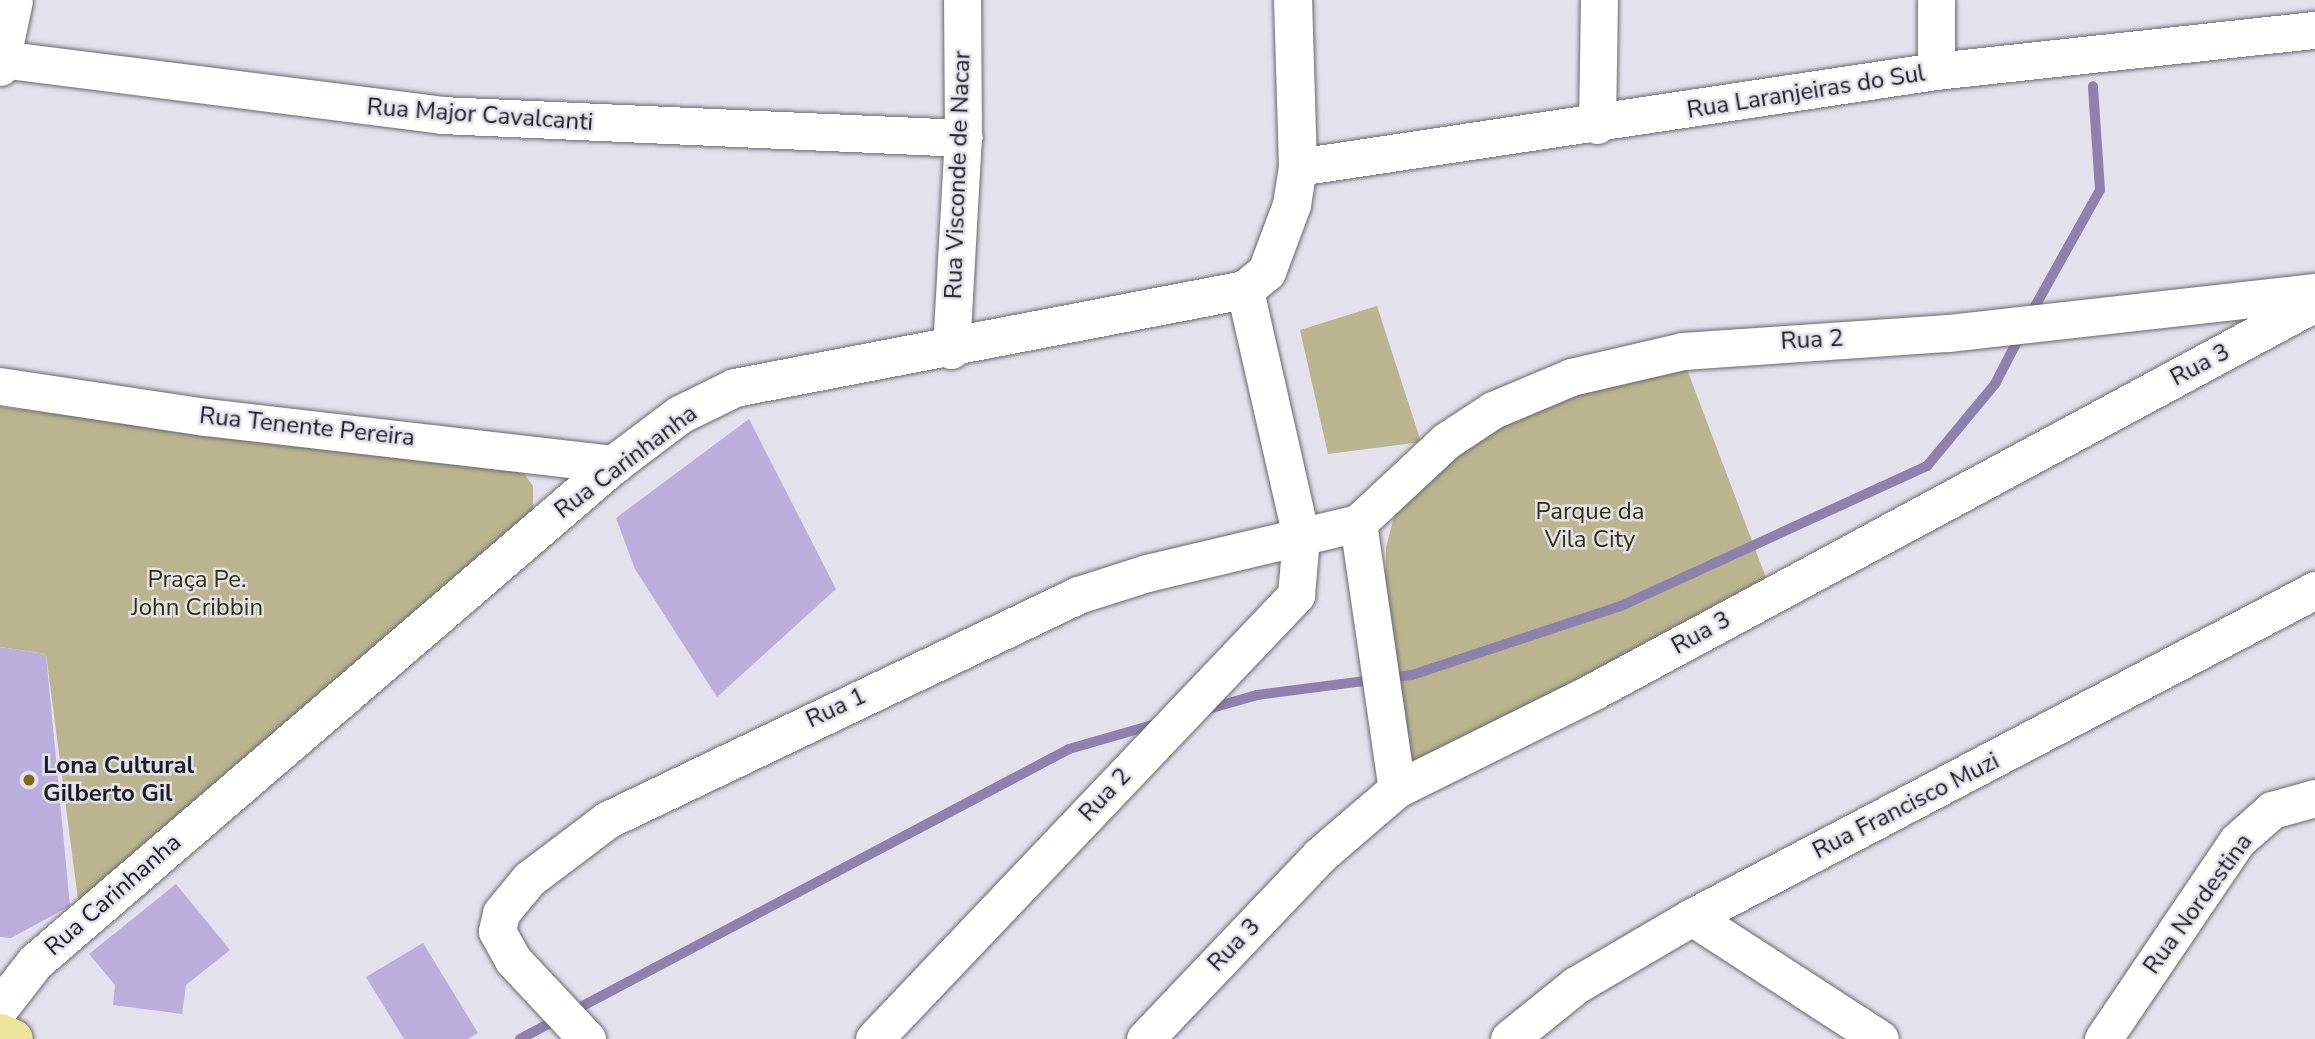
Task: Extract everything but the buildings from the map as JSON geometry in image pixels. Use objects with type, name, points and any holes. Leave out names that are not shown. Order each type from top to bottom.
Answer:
[{"type":"main road","points":[[0,1033],[14,1039]]},
{"type":"street","points":[[1,62],[14,0]]},
{"type":"street","name":"Rua Visconde de Nacar","points":[[951,350],[963,138],[962,0]]},
{"type":"street","points":[[1245,290],[1267,272],[1283,238],[1298,167],[1293,0]]},
{"type":"street","points":[[1597,125],[1600,0]]},
{"type":"street","points":[[1936,0],[1936,71]]},
{"type":"street","name":"Rua Laranjeiras do Sul","points":[[1298,167],[1597,125],[1936,71],[2315,30]]},
{"type":"street","name":"Rua Major Cavalcanti","points":[[1,62],[441,115],[963,138]]},
{"type":"street","name":"Rua Carinhanha","points":[[0,1008],[36,962],[615,464],[680,415],[735,388],[951,350],[1245,290]]},
{"type":"street","name":"Rua 2","points":[[874,1039],[1296,595],[1301,537],[1245,290]]},
{"type":"street","name":"Rua 2","points":[[1358,523],[1446,441],[1493,411],[1560,381],[1683,351],[1948,333],[2075,321],[2315,292]]},
{"type":"street","name":"Rua 3","points":[[1144,1039],[1319,856],[1397,789],[1594,691],[2315,303]]},
{"type":"street","name":"Rua Tenente Pereira","points":[[0,386],[206,417],[615,464]]},
{"type":"street","points":[[1358,523],[1379,647],[1397,789]]},
{"type":"street","name":"Rua 1","points":[[587,1039],[550,994],[503,949],[497,931],[501,913],[529,879],[607,820],[1078,595],[1358,523]]},
{"type":"street","name":"Rua Francisco Muzi","points":[[1509,1039],[1576,985],[1692,917],[2315,590]]},
{"type":"street","name":"Rua Nordestina","points":[[2103,1039],[2237,841],[2272,810],[2315,798]]},
{"type":"street","points":[[1692,917],[1880,1039]]},
{"type":"green space","points":[[1377,306],[1421,442],[1328,454],[1300,330]]},
{"type":"green space","name":"Parque da Vila City","points":[[1683,359],[1768,583],[1401,773],[1385,595],[1386,548],[1394,516],[1425,473],[1525,402]]},
{"type":"green space","name":"Praça Pe. John Cribbin","points":[[0,407],[208,432],[512,457],[533,486],[533,521],[79,907],[46,654],[0,647]]},
{"type":"waterway","points":[[2029,317],[2100,190],[2093,86]]},
{"type":"waterway","points":[[1201,711],[1257,695],[1412,675],[1621,606],[1927,466],[1995,384],[2022,332]]},
{"type":"waterway","points":[[520,1039],[1069,749],[1159,723]]},
{"type":"place","name":"Lona Cultural Gilberto Gil","points":[[29,780]]}]
